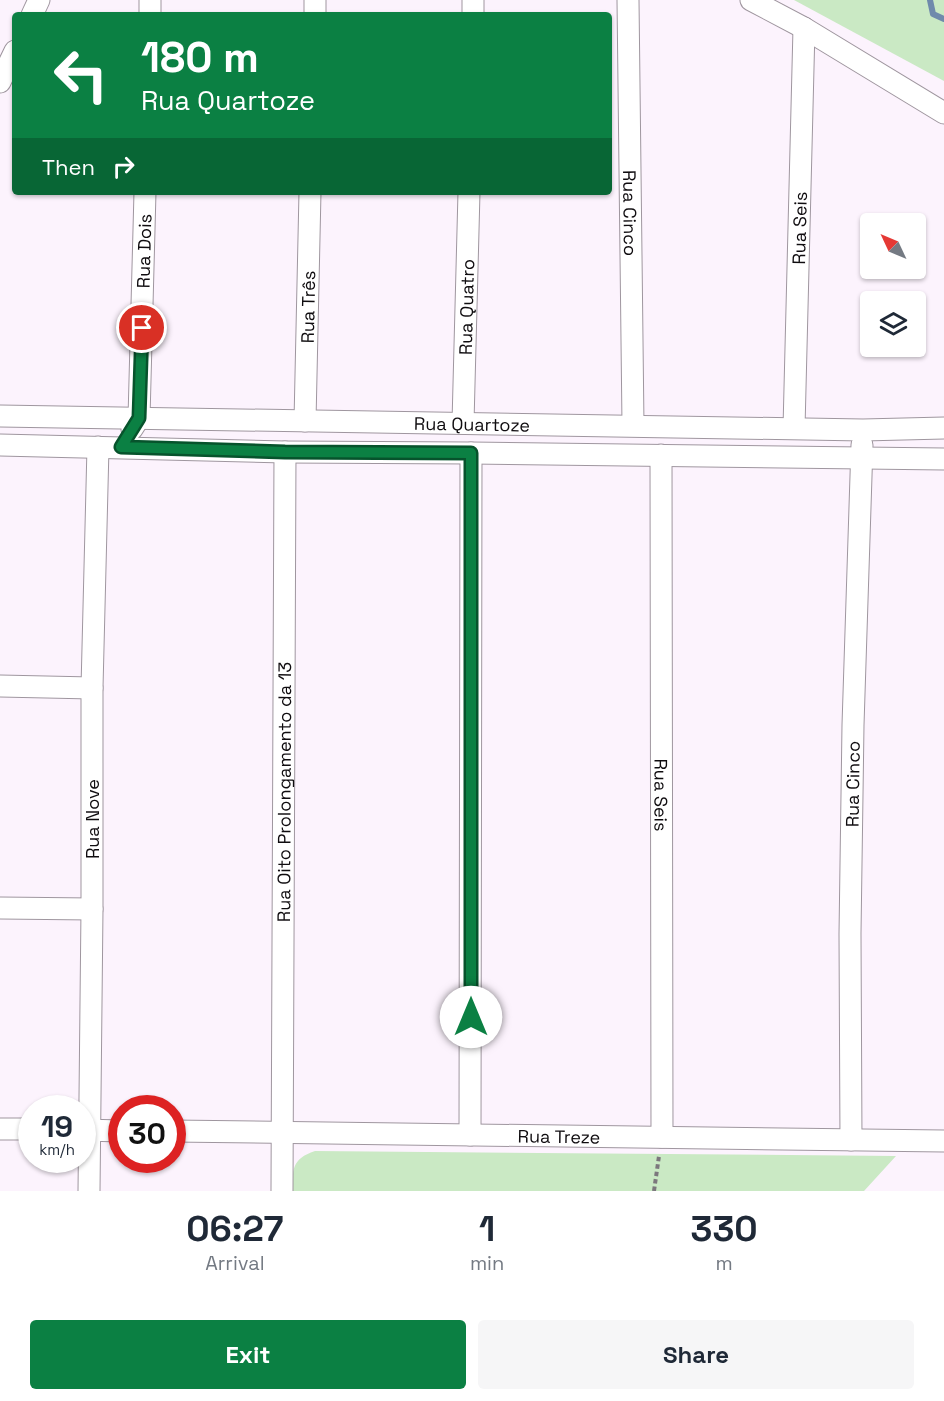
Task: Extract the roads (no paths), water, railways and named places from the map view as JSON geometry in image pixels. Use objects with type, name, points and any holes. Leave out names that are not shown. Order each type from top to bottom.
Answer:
[{"type":"street","name":"Rua Cinco","points":[[628,0],[633,425]]},
{"type":"street","points":[[751,0],[804,28],[944,113]]},
{"type":"street","name":"Rua Seis","points":[[794,428],[804,28]]},
{"type":"street","points":[[0,82],[12,57]]},
{"type":"street","name":"Rua Dois","points":[[139,418],[145,195]]},
{"type":"street","name":"Rua Três","points":[[305,421],[310,195]]},
{"type":"street","name":"Rua Quatro","points":[[463,423],[469,195]]},
{"type":"street","name":"Rua Quartoze","points":[[0,416],[863,430],[944,428]]},
{"type":"street","points":[[121,447],[139,418]]},
{"type":"street","name":"Rua Cinco","points":[[851,1140],[850,911],[853,725],[863,430]]},
{"type":"street","name":"Rua Quartoze","points":[[0,446],[285,452],[944,459]]},
{"type":"street","name":"Rua Nove","points":[[87,1095],[92,909],[92,688],[98,447]]},
{"type":"street","name":"Rua Oito Prolongamento da 13","points":[[282,1191],[285,452]]},
{"type":"street","points":[[471,453],[471,1135]]},
{"type":"street","name":"Rua Seis","points":[[661,455],[662,1137]]},
{"type":"street","points":[[0,686],[92,688]]},
{"type":"street","points":[[0,908],[92,909]]},
{"type":"street","points":[[0,1129],[18,1130]]},
{"type":"street","name":"Rua Treze","points":[[186,1131],[944,1141]]},
{"type":"street","name":"Rua Nove","points":[[87,1173],[88,1191]]},
{"type":"waterway","points":[[930,0],[933,14],[944,19]]}]
